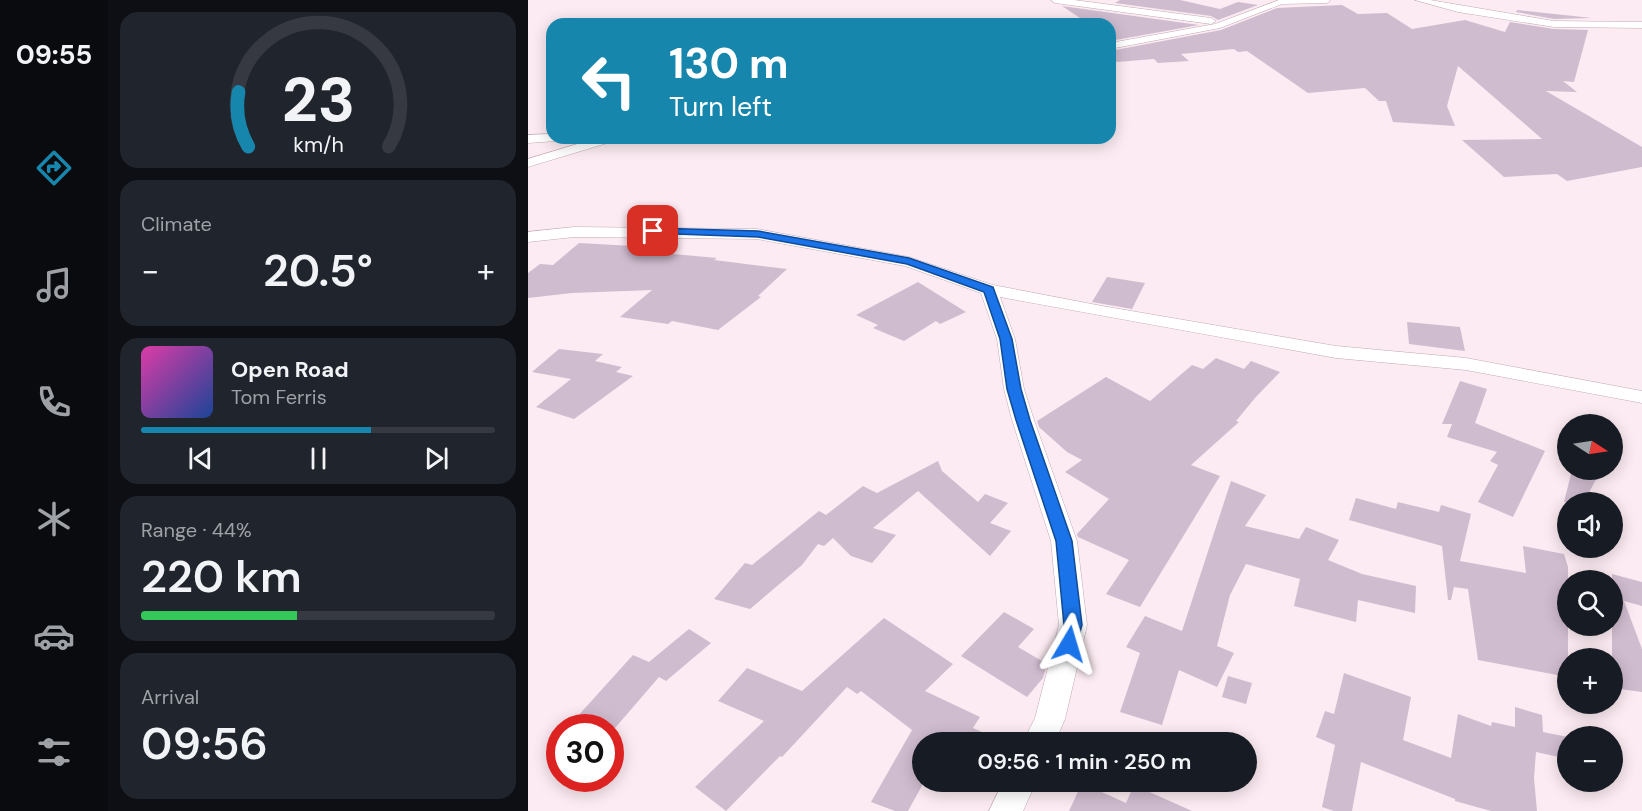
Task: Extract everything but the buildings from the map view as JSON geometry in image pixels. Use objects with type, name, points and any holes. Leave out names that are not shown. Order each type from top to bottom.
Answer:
[{"type":"street","points":[[1054,0],[1199,21],[1230,21]]},
{"type":"street","points":[[1116,45],[1194,32],[1281,2],[1327,0]]},
{"type":"street","points":[[1419,0],[1501,17],[1554,24],[1642,25]]},
{"type":"street","points":[[528,133],[546,137]]},
{"type":"street","points":[[528,139],[546,138]]},
{"type":"street","points":[[528,162],[590,144]]},
{"type":"street","points":[[528,237],[574,232],[758,234],[909,262],[989,290],[1336,352],[1466,364],[1642,397]]},
{"type":"street","points":[[989,290],[1006,339],[1014,389],[1023,420],[1064,541],[1073,625],[1050,719],[1044,732]]},
{"type":"street","points":[[1006,811],[1015,792]]},
{"type":"route","points":[[653,231],[758,234],[909,262],[989,290],[1006,339],[1014,389],[1023,420],[1064,541],[1073,625],[1069,644]]}]
